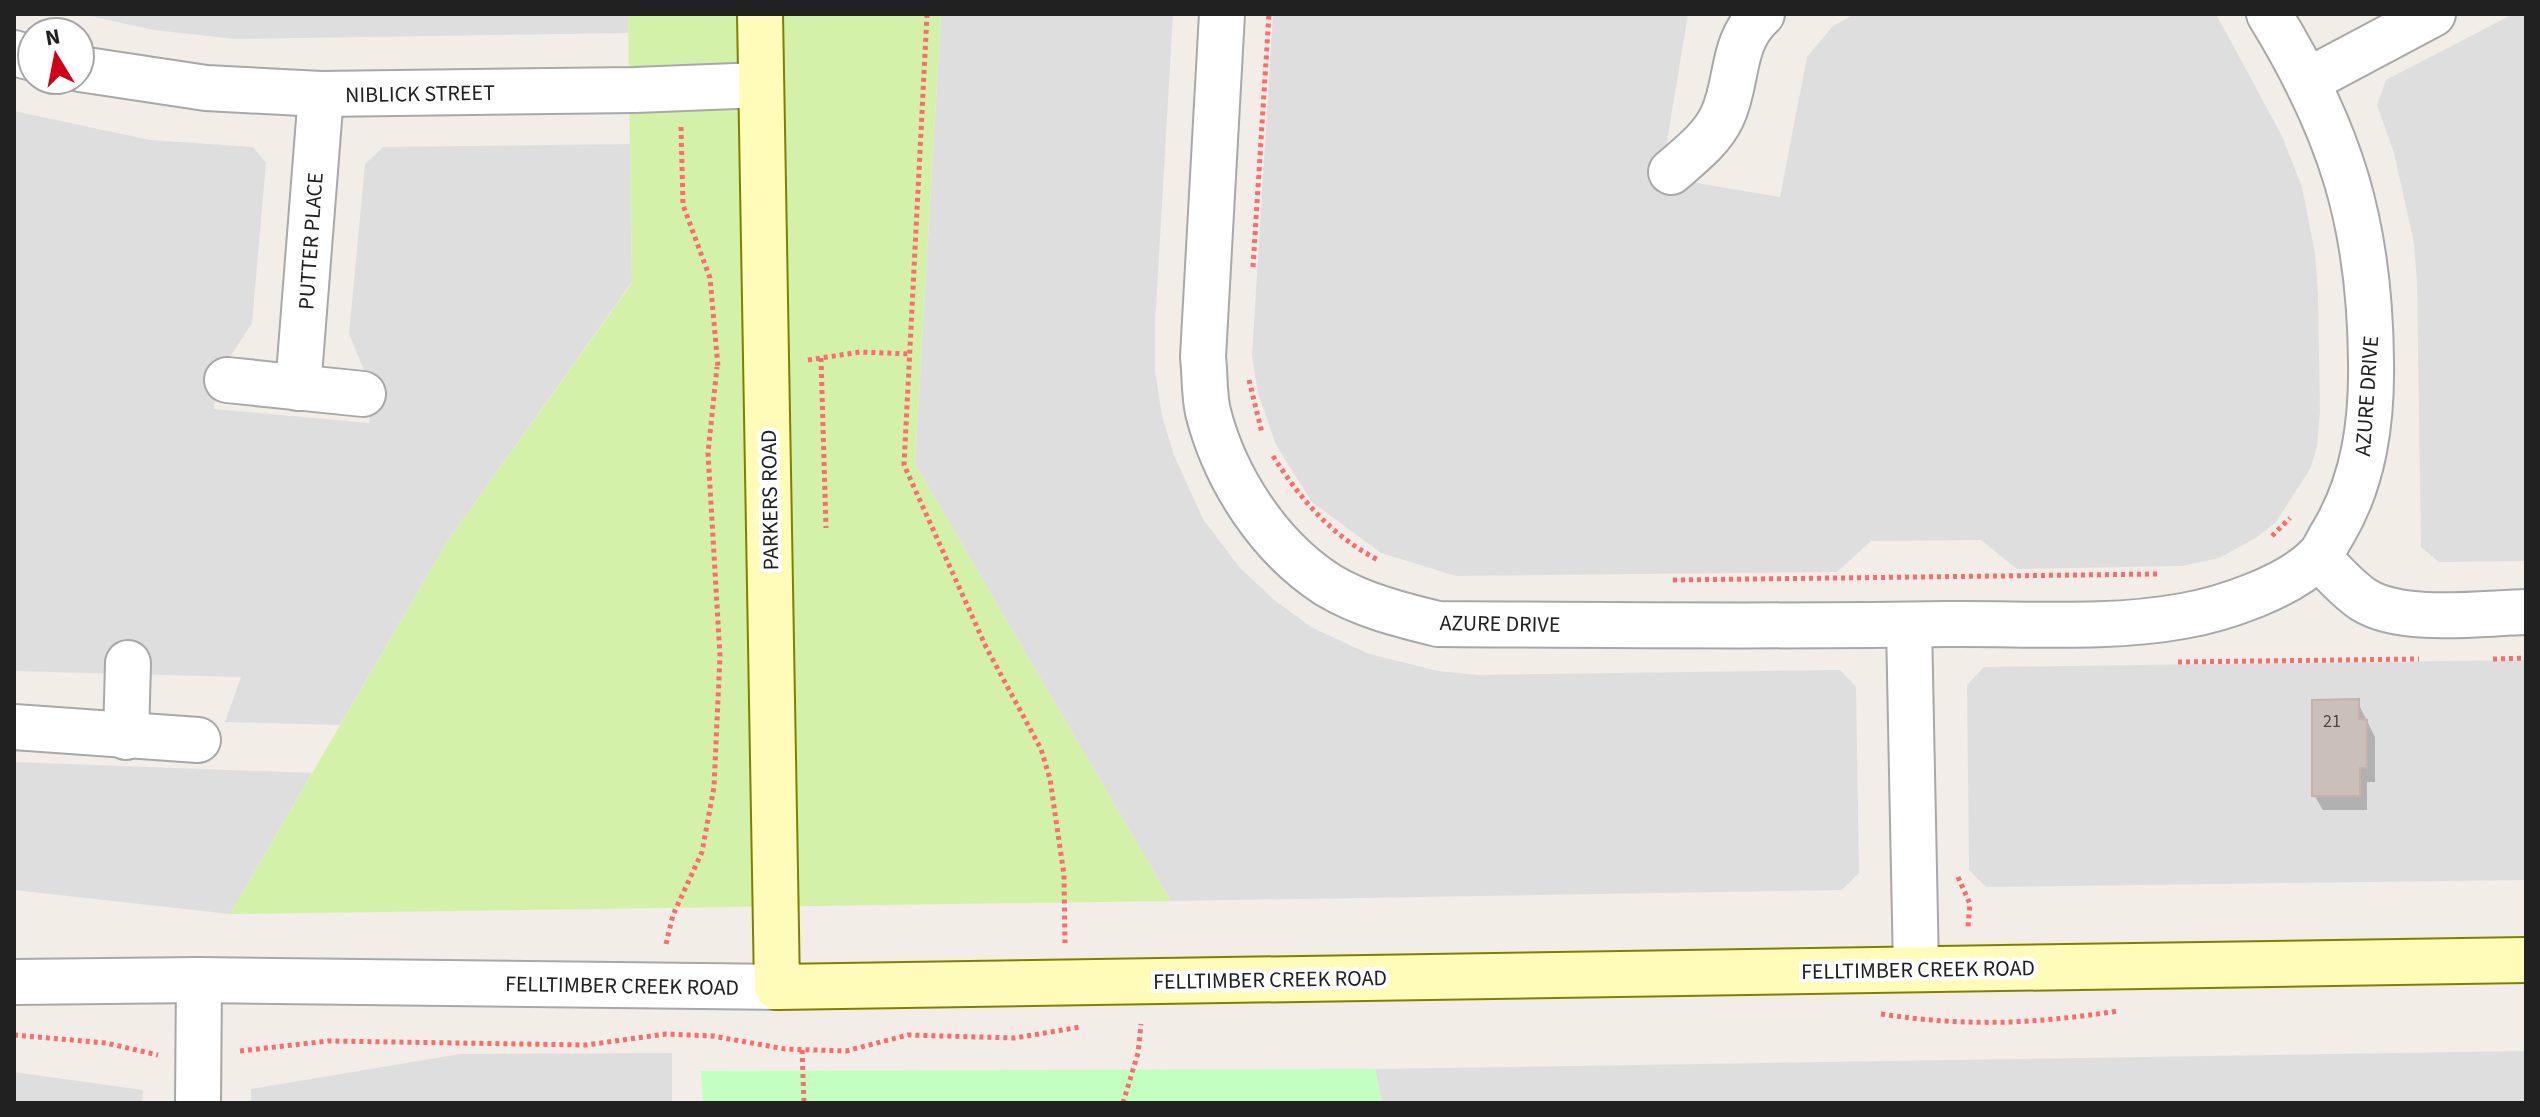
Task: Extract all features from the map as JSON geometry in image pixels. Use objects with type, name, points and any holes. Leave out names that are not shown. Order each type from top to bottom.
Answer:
[{"type":"main road","name":"PARKERS ROAD","points":[[760,14],[777,987]]},
{"type":"main road","name":"FELLTIMBER CREEK ROAD","points":[[777,987],[2526,960]]},
{"type":"street","name":"AZURE DRIVE","points":[[1222,14],[1203,357],[1207,410],[1227,463],[1268,532],[1300,564],[1330,586],[1385,610],[1438,624],[1909,625],[2134,622],[2224,607],[2275,585],[2318,557],[2341,519],[2363,464],[2371,385],[2371,306],[2351,189],[2309,80],[2269,14]]},
{"type":"street","points":[[1671,172],[1718,124],[1726,107],[1739,45],[1762,14]]},
{"type":"street","points":[[2309,80],[2433,14]]},
{"type":"street","name":"NIBLICK STREET","points":[[96,71],[206,88],[321,94],[635,90],[761,85]]},
{"type":"street","name":"PUTTER PLACE","points":[[298,388],[321,94]]},
{"type":"street","points":[[227,380],[363,394]]},
{"type":"street","points":[[2318,557],[2366,601],[2383,607],[2425,614],[2526,612]]},
{"type":"street","points":[[1909,625],[1916,969]]},
{"type":"street","points":[[126,737],[128,663]]},
{"type":"street","points":[[14,727],[198,740]]},
{"type":"street","points":[[198,1103],[199,980]]},
{"type":"street","name":"FELLTIMBER CREEK ROAD","points":[[14,982],[199,980],[777,987]]},
{"type":"path","points":[[927,14],[904,465],[986,647],[1041,749],[1050,779],[1064,875],[1072,1028]]},
{"type":"path","points":[[1252,283],[1269,14]]},
{"type":"path","points":[[821,358],[826,528]]},
{"type":"path","points":[[666,1034],[669,985],[666,946],[673,915],[702,852],[714,787],[720,656],[708,453],[717,367]]},
{"type":"path","points":[[1249,377],[1263,437]]},
{"type":"path","points":[[1268,447],[1300,497],[1315,514],[1337,534],[1387,565]]},
{"type":"path","points":[[2268,539],[2294,513]]},
{"type":"path","points":[[1671,580],[2168,574]]},
{"type":"path","points":[[2478,659],[2526,658]]},
{"type":"path","points":[[2175,662],[2430,659]]},
{"type":"path","points":[[1955,862],[1972,913],[1966,968]]},
{"type":"path","points":[[1873,1013],[1945,1024],[2039,1023],[2130,1009]]},
{"type":"path","points":[[1131,1024],[1157,1024]]},
{"type":"path","points":[[1123,1103],[1138,1053],[1141,1024]]},
{"type":"path","points":[[14,1035],[106,1043],[157,1055],[223,1053],[328,1041],[586,1045],[666,1034],[713,1036],[802,1050],[846,1051],[908,1035],[1003,1039],[1085,1027]]},
{"type":"path","points":[[802,1050],[804,1103]]},
{"type":"shaded area","points":[[81,14],[628,14],[628,33],[235,39],[154,30]]},
{"type":"shaded area","points":[[941,14],[1173,14],[1155,325],[1155,371],[1162,416],[1174,455],[1203,519],[1240,568],[1273,599],[1311,627],[1369,654],[1438,671],[1478,675],[1840,670],[1856,687],[1859,873],[1842,890],[1171,901],[915,464]]},
{"type":"shaded area","points":[[1273,14],[1688,14],[1661,177],[1780,197],[1807,57],[1833,26],[1853,15],[2216,14],[2282,136],[2302,187],[2315,253],[2318,294],[2320,411],[2317,447],[2310,469],[2276,522],[2256,538],[2219,558],[2182,566],[2017,569],[1981,540],[1871,541],[1837,572],[1456,576],[1381,553],[1312,502],[1276,445],[1258,393],[1252,356]]},
{"type":"shaded area","points":[[2513,14],[2526,14],[2526,561],[2439,562],[2421,547],[2414,243],[2394,153],[2377,105],[2386,80]]},
{"type":"shaded area","points":[[14,111],[150,140],[253,147],[266,163],[252,323],[217,377],[214,409],[369,423],[374,395],[349,334],[365,164],[383,147],[630,144],[632,282],[447,542],[340,725],[225,722],[241,677],[14,671]]},
{"type":"shaded area","points":[[2526,660],[2526,880],[1986,887],[1969,870],[1967,685],[1984,667]]},
{"type":"shaded area","points":[[14,762],[312,773],[230,914],[14,890]]},
{"type":"shaded area","points":[[2526,1051],[2526,1103],[1382,1103],[1375,1069]]},
{"type":"shaded area","points":[[672,1053],[672,1103],[251,1103],[251,1089],[460,1054]]},
{"type":"shaded area","points":[[14,1072],[143,1090],[142,1103],[14,1103]]},
{"type":"green space","points":[[628,14],[941,14],[915,464],[1171,901],[230,914],[447,542],[632,283]]},
{"type":"green space","points":[[1375,1069],[1382,1103],[703,1103],[701,1071]]},
{"type":"building","points":[[2359,699],[2359,719],[2367,720],[2367,768],[2360,768],[2360,796],[2312,796],[2312,700]]}]
